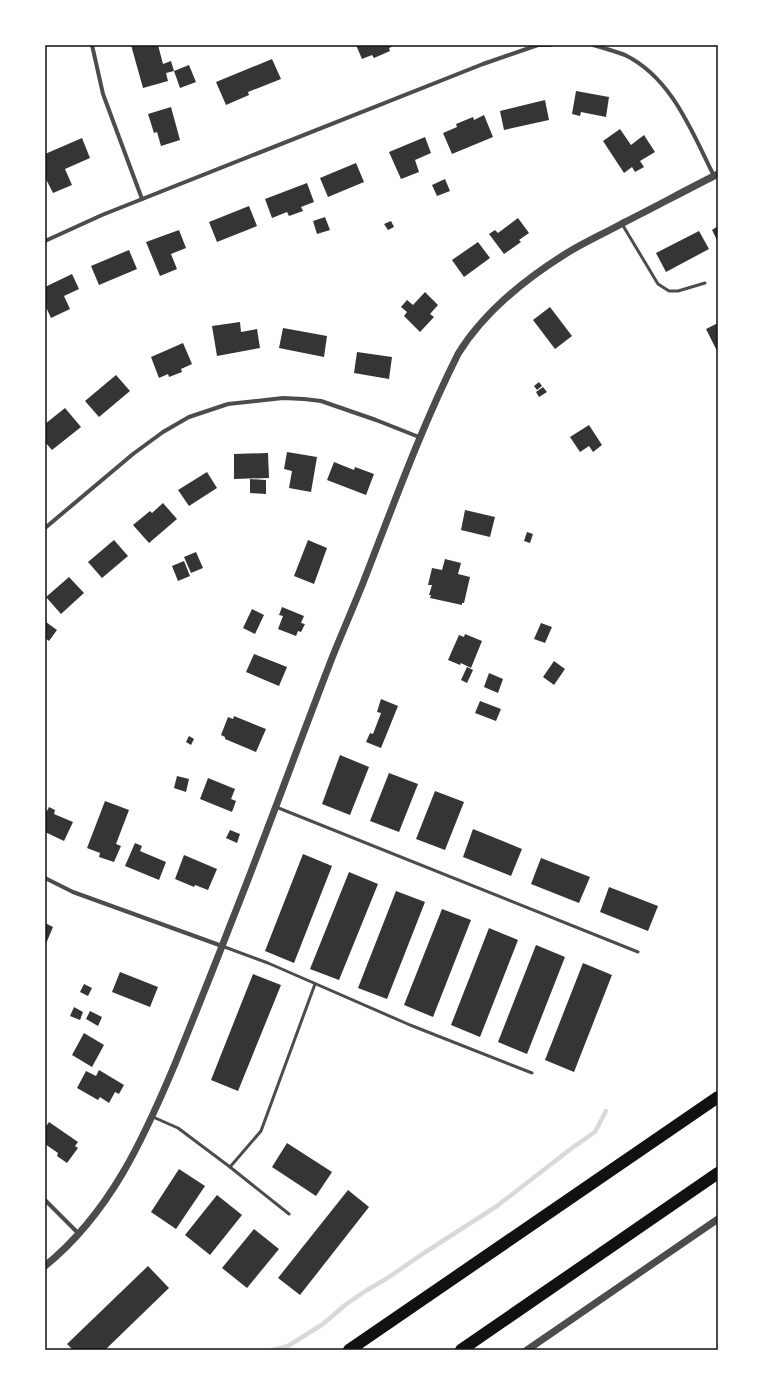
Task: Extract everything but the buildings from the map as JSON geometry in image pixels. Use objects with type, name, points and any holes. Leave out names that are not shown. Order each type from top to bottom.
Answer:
[{"type":"highway","points":[[349,1350],[718,1097]]},
{"type":"highway","points":[[460,1350],[718,1173]]},
{"type":"street","points":[[92,45],[103,94],[142,199]]},
{"type":"street","points":[[45,241],[102,215],[483,64],[538,45],[552,45]]},
{"type":"street","points":[[45,1266],[79,1234],[101,1208],[138,1147],[153,1117],[222,946],[419,437],[465,342],[482,321],[504,299],[540,271],[568,252],[716,175],[686,120],[664,87],[647,70],[635,61],[610,49],[593,45]]},
{"type":"street","points":[[45,528],[133,454],[163,432],[189,417],[228,404],[283,398],[321,401],[419,437]]},
{"type":"street","points":[[45,878],[73,892],[222,946]]},
{"type":"street","points":[[45,1200],[79,1234]]},
{"type":"street","points":[[527,1350],[718,1219]]},
{"type":"lane","points":[[622,224],[658,284],[669,290],[678,292],[704,283]]},
{"type":"lane","points":[[276,807],[638,952]]},
{"type":"lane","points":[[222,946],[268,963],[410,1025],[532,1073]]},
{"type":"lane","points":[[230,1167],[261,1131],[315,984]]},
{"type":"lane","points":[[153,1117],[178,1128],[289,1214]]},
{"type":"waterway","points":[[273,1350],[288,1346],[323,1324],[345,1305],[367,1290],[497,1206],[595,1132],[606,1111]]}]
